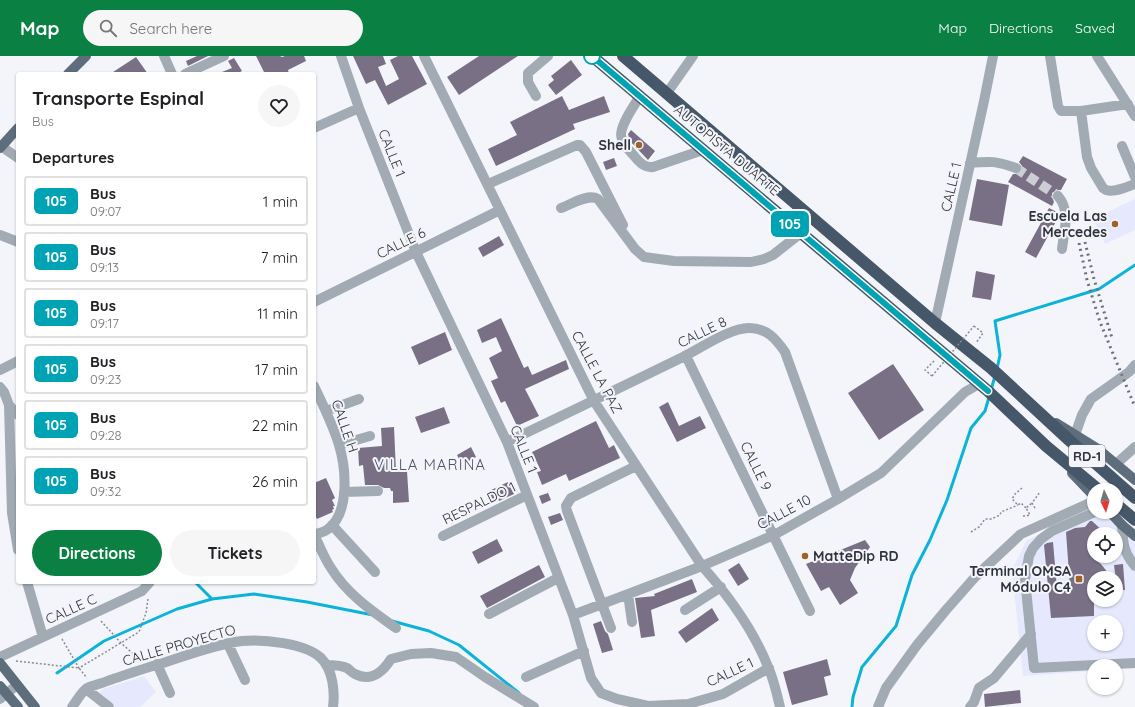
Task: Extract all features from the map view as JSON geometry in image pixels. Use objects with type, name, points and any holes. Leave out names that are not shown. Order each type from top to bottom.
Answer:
[{"type":"highway","name":"AUTOPISTA DUARTE","points":[[592,56],[984,387]]},
{"type":"highway","name":"AUTOPISTA DUARTE","points":[[623,56],[935,323],[991,368],[1040,413]]},
{"type":"highway","name":"RD-1","points":[[984,387],[1009,409],[1046,446],[1091,483]]},
{"type":"highway","name":"RD-1","points":[[1040,413],[1135,498]]},
{"type":"highway","points":[[1123,510],[1135,520]]},
{"type":"main road","points":[[70,72],[86,56]]},
{"type":"main road","points":[[1,147],[16,130]]},
{"type":"main road","points":[[1040,413],[1098,449],[1135,480]]},
{"type":"main road","points":[[1046,446],[1087,489]]},
{"type":"main road","points":[[1116,519],[1135,536]]},
{"type":"main road","points":[[0,663],[35,707]]},
{"type":"main road","points":[[2,692],[18,707]]},
{"type":"street","points":[[164,56],[171,72]]},
{"type":"street","points":[[189,72],[224,56]]},
{"type":"street","name":"CALLE 1","points":[[340,56],[416,252],[508,442],[572,615],[592,678],[601,693],[617,699],[648,706],[688,704],[723,694],[769,668]]},
{"type":"street","name":"CALLE LA PAZ","points":[[424,56],[594,401],[702,566],[720,587],[749,630],[769,668],[780,707]]},
{"type":"street","points":[[536,96],[528,82],[528,73],[548,56]]},
{"type":"street","points":[[667,93],[693,56]]},
{"type":"street","name":"CALLE 1","points":[[935,323],[993,56]]},
{"type":"street","points":[[1050,56],[1058,106],[1061,111],[1081,111],[1128,104]]},
{"type":"street","points":[[1097,56],[1135,116]]},
{"type":"street","points":[[640,96],[624,123],[621,134],[624,143],[643,166],[649,168],[654,167],[703,150]]},
{"type":"street","points":[[316,127],[359,108]]},
{"type":"street","points":[[1081,111],[1087,157],[1091,168],[1103,188],[1110,191],[1135,184]]},
{"type":"street","points":[[488,184],[580,145],[586,152],[635,249]]},
{"type":"street","points":[[1122,146],[1135,177]]},
{"type":"street","points":[[1,147],[16,157]]},
{"type":"street","points":[[970,163],[989,161],[999,162],[1016,168]]},
{"type":"street","points":[[1058,196],[1062,201],[1066,212],[1062,249]]},
{"type":"street","points":[[561,208],[585,199],[598,199],[635,249],[644,257],[660,260],[751,262],[764,259],[773,254],[801,233]]},
{"type":"street","name":"CALLE 6","points":[[316,301],[500,210]]},
{"type":"street","points":[[0,235],[16,241]]},
{"type":"street","name":"CALLE 8","points":[[508,442],[686,356],[734,331],[749,328],[765,331],[775,338],[785,352],[838,499]]},
{"type":"street","name":"CALLE 9","points":[[686,356],[810,611]]},
{"type":"street","points":[[0,370],[16,362]]},
{"type":"street","points":[[1075,435],[1082,415],[1091,399],[1129,372],[1135,365]]},
{"type":"street","points":[[0,387],[4,392],[9,405],[12,513],[16,538]]},
{"type":"street","name":"CALLE 10","points":[[572,615],[702,566],[774,535],[838,499],[880,473],[965,392],[984,387]]},
{"type":"street","name":"CALLE H","points":[[316,390],[339,445],[344,467],[344,492],[342,506],[337,519],[332,525]]},
{"type":"street","points":[[326,411],[359,399]]},
{"type":"street","points":[[9,405],[16,413]]},
{"type":"street","points":[[339,445],[370,436]]},
{"type":"street","points":[[1116,464],[1135,447]]},
{"type":"street","points":[[611,628],[566,506],[571,498],[636,466]]},
{"type":"street","points":[[344,492],[378,491]]},
{"type":"street","name":"RESPALDO 1","points":[[443,536],[527,495]]},
{"type":"street","points":[[878,707],[886,688],[917,645],[976,576],[1021,534],[1087,504]]},
{"type":"street","points":[[1087,516],[1052,531],[1041,539],[1033,548],[1027,563],[1025,579],[1034,668],[1135,663]]},
{"type":"street","points":[[316,534],[328,530],[332,525],[375,572]]},
{"type":"street","points":[[1122,525],[1124,546],[1128,557],[1135,566]]},
{"type":"street","points":[[316,539],[331,568],[344,585],[368,608],[396,628]]},
{"type":"street","points":[[489,614],[558,578]]},
{"type":"street","points":[[28,584],[43,637]]},
{"type":"street","name":"CALLE C","points":[[0,657],[142,591],[149,584]]},
{"type":"street","points":[[685,610],[720,587]]},
{"type":"street","points":[[628,594],[632,622]]},
{"type":"street","points":[[970,707],[974,702],[979,688],[994,678],[1031,634]]},
{"type":"street","name":"CALLE PROYECTO","points":[[89,688],[152,666],[243,641],[281,643],[298,647],[321,658],[326,665]]},
{"type":"street","points":[[228,644],[245,680]]},
{"type":"street","points":[[526,677],[584,651]]},
{"type":"street","points":[[333,707],[333,685],[326,665],[338,665],[363,678],[373,677],[385,669],[391,660],[411,654],[431,653],[456,657],[485,678],[534,707]]},
{"type":"street","points":[[152,666],[170,693]]},
{"type":"street","points":[[2,692],[17,685]]},
{"type":"street","points":[[72,707],[89,688],[109,707]]},
{"type":"path","points":[[942,352],[925,370],[932,376],[974,326],[983,333]]},
{"type":"path","points":[[1018,505],[1012,498],[1022,488]]},
{"type":"path","points":[[1026,508],[1032,503],[1040,492]]},
{"type":"path","points":[[971,532],[980,527],[985,519],[991,519],[1000,515],[1001,512],[1021,503],[1030,515],[1023,516]]},
{"type":"path","points":[[1032,503],[1035,508]]},
{"type":"path","points":[[16,661],[79,668],[139,632],[146,612],[150,584]]},
{"type":"path","points":[[94,614],[121,643],[152,666]]},
{"type":"path","points":[[57,631],[89,688]]},
{"type":"shaded area","name":"Escuela Las Mercedes","points":[[1135,199],[1135,230],[1105,244],[1093,219]]},
{"type":"shaded area","points":[[1087,510],[1087,519],[1109,519],[1118,527],[1087,527],[1087,563],[1123,563],[1123,531],[1135,542],[1135,668],[1123,669],[1123,659],[1087,659],[1087,671],[1023,676],[1012,570],[1026,541]]},
{"type":"shaded area","points":[[144,676],[156,692],[140,707],[116,707],[99,693],[103,689]]},
{"type":"building","points":[[197,56],[208,56],[188,66],[186,61]]},
{"type":"building","points":[[256,56],[304,56],[306,61],[288,70],[288,72],[264,72]]},
{"type":"building","points":[[353,56],[383,56],[386,64],[378,67],[386,86],[399,79],[390,60],[398,56],[412,56],[427,84],[388,105],[375,80],[366,84]]},
{"type":"building","points":[[479,56],[518,56],[459,95],[447,77]]},
{"type":"building","points":[[136,57],[147,72],[113,72]]},
{"type":"building","points":[[234,58],[242,71],[222,72],[232,68],[228,61]]},
{"type":"building","points":[[571,60],[582,75],[556,95],[548,85],[554,80],[551,76]]},
{"type":"building","points":[[562,96],[569,110],[604,96],[610,112],[573,124],[575,129],[496,166],[488,149],[517,135],[510,122]]},
{"type":"building","name":"Shell","points":[[631,130],[655,151],[648,160],[630,141],[628,134]]},
{"type":"building","points":[[1023,156],[1067,179],[1061,190],[1057,190],[1052,193],[1054,202],[1052,206],[1008,182],[1013,174],[1018,174],[1022,170],[1022,166],[1019,162]]},
{"type":"building","points":[[614,158],[617,166],[606,170],[603,162]]},
{"type":"building","points":[[977,179],[1009,185],[1002,226],[969,220]]},
{"type":"building","points":[[1049,208],[1059,213],[1059,216],[1036,258],[1025,252]]},
{"type":"building","points":[[499,236],[504,245],[483,257],[478,248]]},
{"type":"building","points":[[976,271],[995,275],[991,300],[972,297]]},
{"type":"building","points":[[501,318],[524,368],[528,366],[532,375],[566,360],[569,369],[525,389],[539,416],[517,426],[505,401],[501,403],[491,381],[498,378],[489,358],[502,351],[496,337],[482,343],[477,330]]},
{"type":"building","points":[[445,332],[452,350],[419,365],[411,347]]},
{"type":"building","points":[[893,364],[924,410],[879,440],[848,393]]},
{"type":"building","points":[[668,402],[679,426],[700,416],[706,428],[677,442],[659,407]]},
{"type":"building","points":[[444,407],[450,423],[421,433],[415,417]]},
{"type":"building","points":[[596,421],[609,448],[614,445],[620,458],[569,481],[566,474],[542,485],[537,472],[541,471],[532,452]]},
{"type":"building","points":[[394,427],[396,472],[407,471],[409,502],[393,503],[393,491],[391,491],[390,488],[384,488],[378,485],[365,485],[363,465],[359,466],[358,448],[382,446],[381,428]]},
{"type":"building","points":[[471,447],[476,457],[462,465],[457,455]]},
{"type":"building","points":[[326,478],[335,498],[332,500],[335,506],[333,506],[333,512],[317,519],[316,517],[316,482]]},
{"type":"building","points":[[508,482],[514,494],[492,503],[487,492]]},
{"type":"building","points":[[548,493],[551,500],[542,504],[539,496]]},
{"type":"building","points":[[560,513],[563,520],[551,525],[548,517]]},
{"type":"building","points":[[1090,521],[1092,521],[1098,527],[1087,527],[1087,563],[1100,563],[1106,571],[1087,571],[1087,607],[1094,607],[1094,615],[1051,618],[1044,545],[1053,542],[1057,589],[1070,588],[1066,532],[1075,528],[1085,527]]},
{"type":"building","points":[[497,539],[503,551],[478,564],[472,552]]},
{"type":"building","points":[[865,540],[870,547],[855,568],[850,580],[858,593],[840,605],[829,587],[821,591],[806,564]]},
{"type":"building","points":[[739,563],[749,579],[738,586],[728,570]]},
{"type":"building","points":[[1123,564],[1125,590],[1123,590],[1123,571],[1115,571],[1114,565]]},
{"type":"building","points":[[539,565],[545,577],[487,608],[480,596]]},
{"type":"building","points":[[692,579],[697,592],[651,610],[655,636],[641,638],[635,598],[655,596],[654,594]]},
{"type":"building","points":[[712,608],[719,620],[686,643],[678,632]]},
{"type":"building","points":[[601,621],[605,631],[608,634],[613,650],[602,653],[593,624]]},
{"type":"building","points":[[827,659],[831,675],[824,677],[828,695],[792,705],[783,672]]},
{"type":"building","points":[[1020,690],[1021,703],[985,707],[984,694]]},
{"type":"waterway","points":[[997,369],[1000,355],[995,321],[1099,289],[1135,265]]},
{"type":"waterway","points":[[991,390],[995,376]]},
{"type":"waterway","points":[[852,707],[853,697],[862,667],[896,626],[912,575],[930,540],[947,500],[971,428],[985,411],[989,397]]},
{"type":"waterway","points":[[197,584],[212,599]]},
{"type":"waterway","points":[[57,673],[104,641],[177,609],[212,599],[254,594],[307,602],[373,615]]},
{"type":"waterway","points":[[392,621],[429,631],[459,645],[519,693]]},
{"type":"tunnel","points":[[1016,168],[1058,196]]},
{"type":"railway","points":[[1085,242],[1094,279],[1112,338]]},
{"type":"railway","points":[[1079,243],[1087,280],[1100,322],[1135,407]]},
{"type":"bus line","name":"105","points":[[592,56],[988,391]]},
{"type":"place","name":"Shell","points":[[639,145]]},
{"type":"place","name":"Escuela Las Mercedes","points":[[1115,224]]},
{"type":"place","name":"MatteDip RD","points":[[805,556]]},
{"type":"place","name":"Terminal OMSA Módulo C4","points":[[1079,579]]},
{"type":"district","name":"VILLA MARINA","points":[[430,464]]}]
